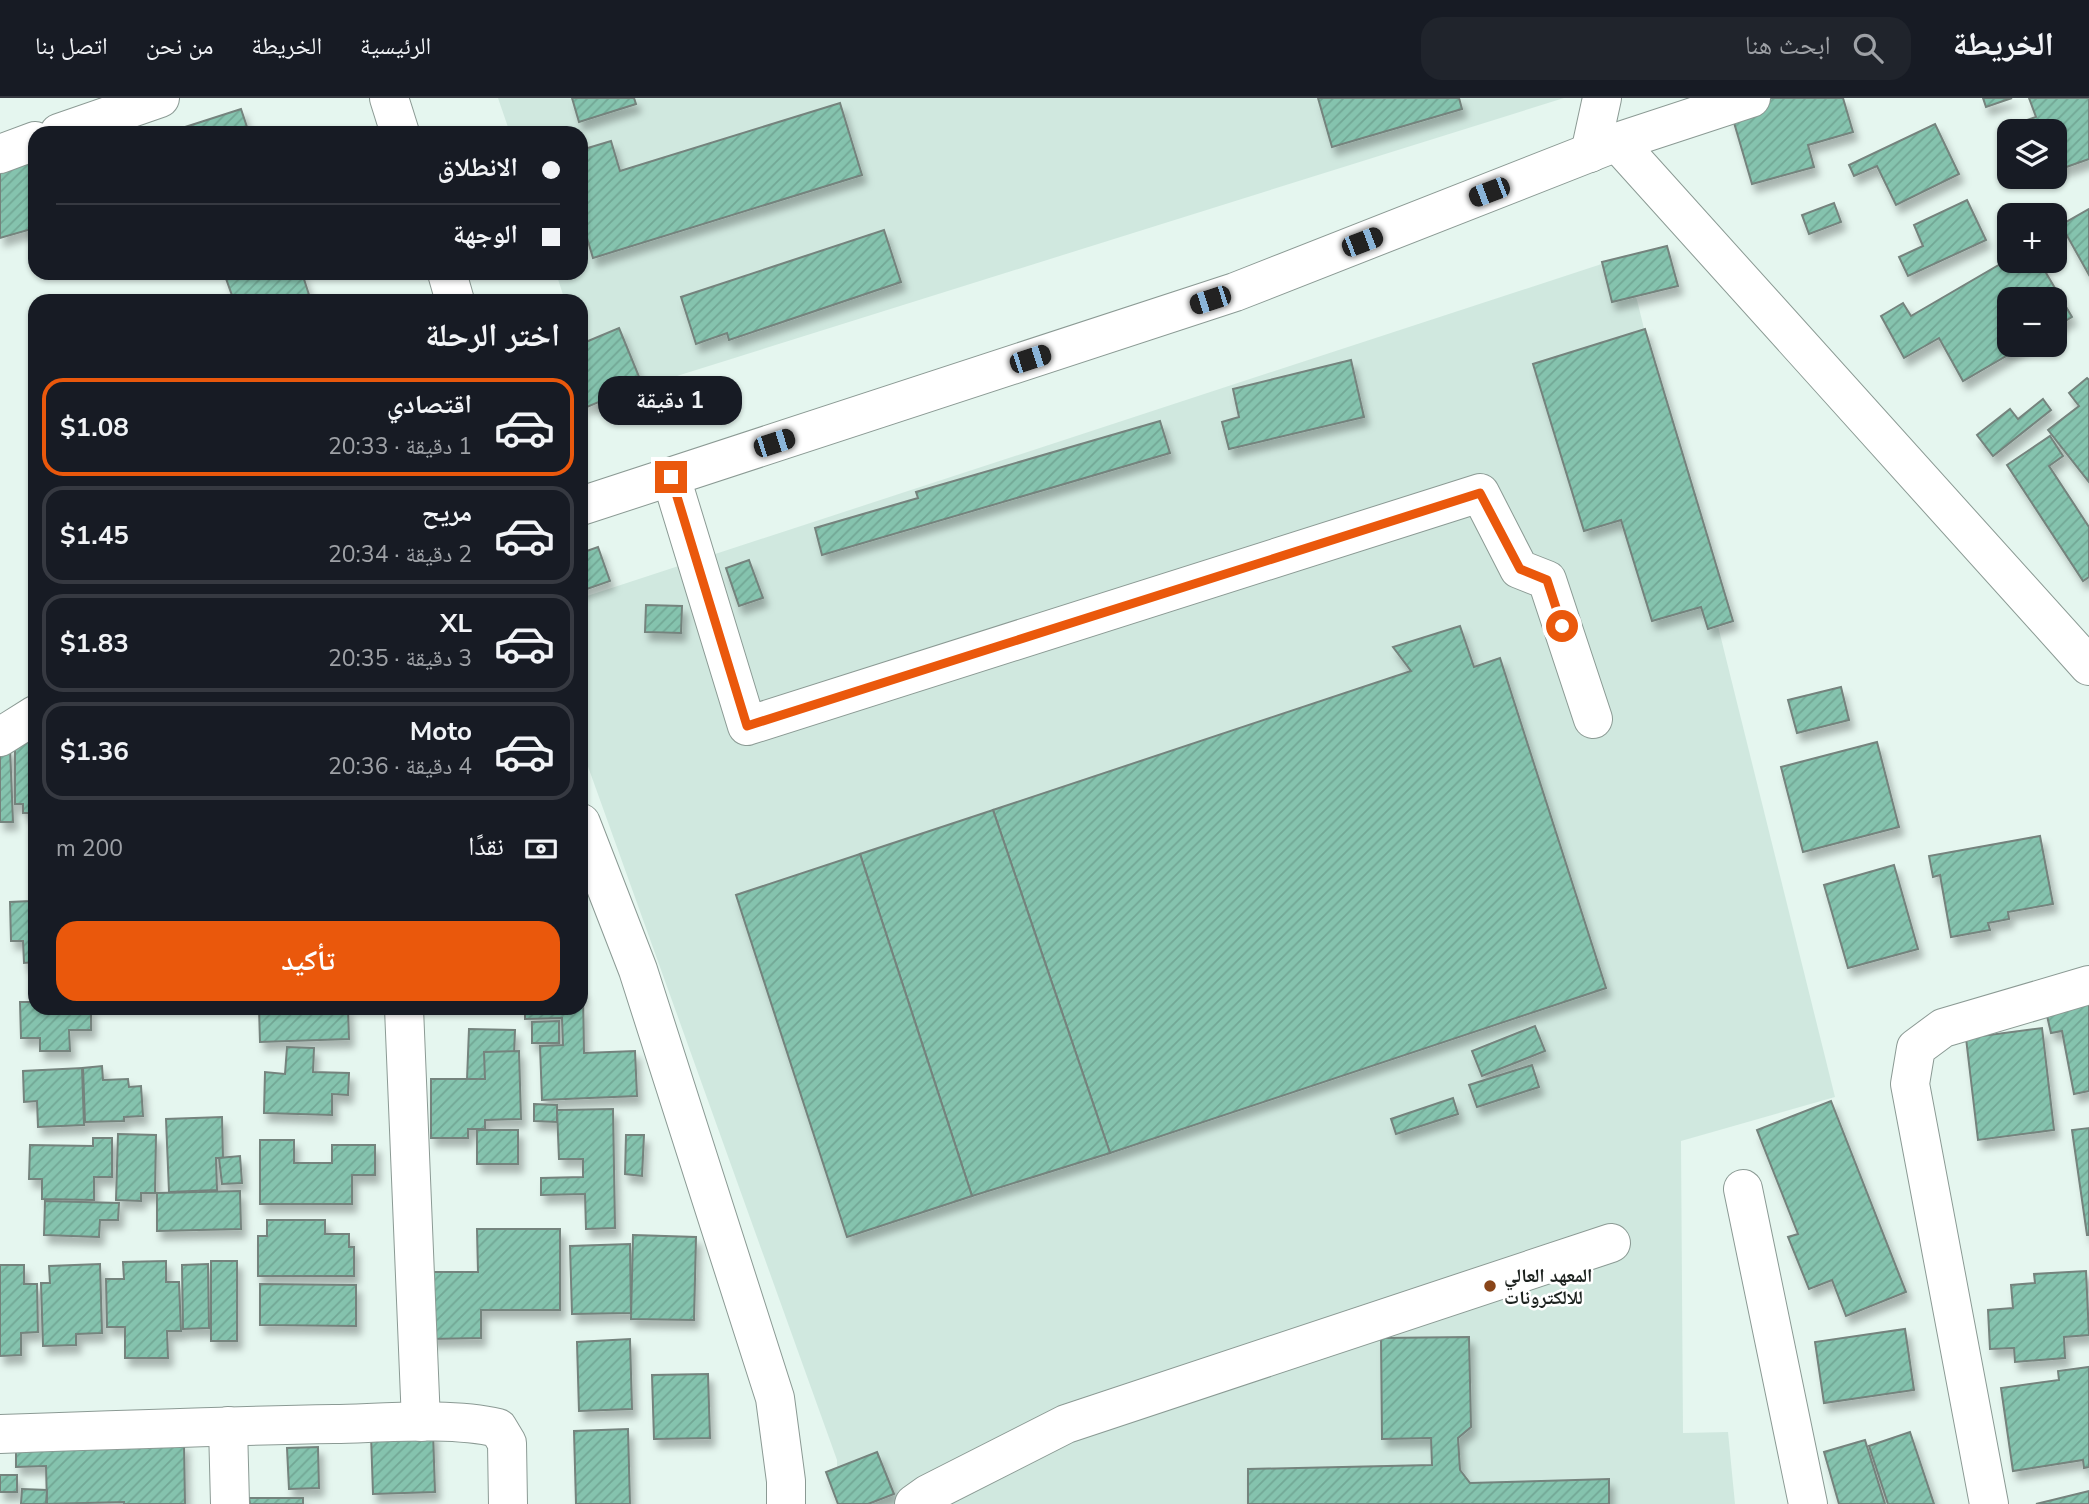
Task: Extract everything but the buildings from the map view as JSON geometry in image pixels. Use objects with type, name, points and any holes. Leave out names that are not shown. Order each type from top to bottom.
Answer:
[{"type":"street","points":[[75,126],[122,104],[160,98]]},
{"type":"street","points":[[1602,98],[1604,147],[2089,666]]},
{"type":"street","points":[[588,504],[1235,292],[1604,147],[1751,98]]},
{"type":"street","points":[[0,153],[28,143]]},
{"type":"street","points":[[671,477],[747,726],[1480,493],[1520,569],[1547,580],[1593,719]]},
{"type":"street","points":[[0,737],[28,719]]},
{"type":"street","points":[[588,841],[638,970],[775,1398],[786,1481],[786,1504]]},
{"type":"street","points":[[1989,1504],[1910,1084],[1916,1048],[1942,1028],[2089,985]]},
{"type":"street","points":[[404,1015],[421,1422]]},
{"type":"street","points":[[1743,1189],[1808,1504]]},
{"type":"street","points":[[914,1504],[1066,1424],[1611,1243]]},
{"type":"street","points":[[0,1434],[228,1426],[421,1422],[482,1424],[498,1428],[507,1443],[508,1504]]},
{"type":"street","points":[[228,1426],[230,1504]]},
{"type":"shaded area","points":[[498,98],[1564,98],[597,401],[588,373],[588,294],[563,294],[558,280],[588,280],[588,126],[508,126]]},
{"type":"shaded area","points":[[1626,256],[1835,1097],[1681,1141],[1683,1433],[1728,1432],[1735,1504],[838,1504],[837,1460],[588,766],[588,596]]},
{"type":"place","name":"المعهد العالي للالكترونات","points":[[1490,1286]]},
{"type":"route","points":[[671,477],[747,726],[1480,493],[1520,569],[1547,580],[1562,626]]}]
